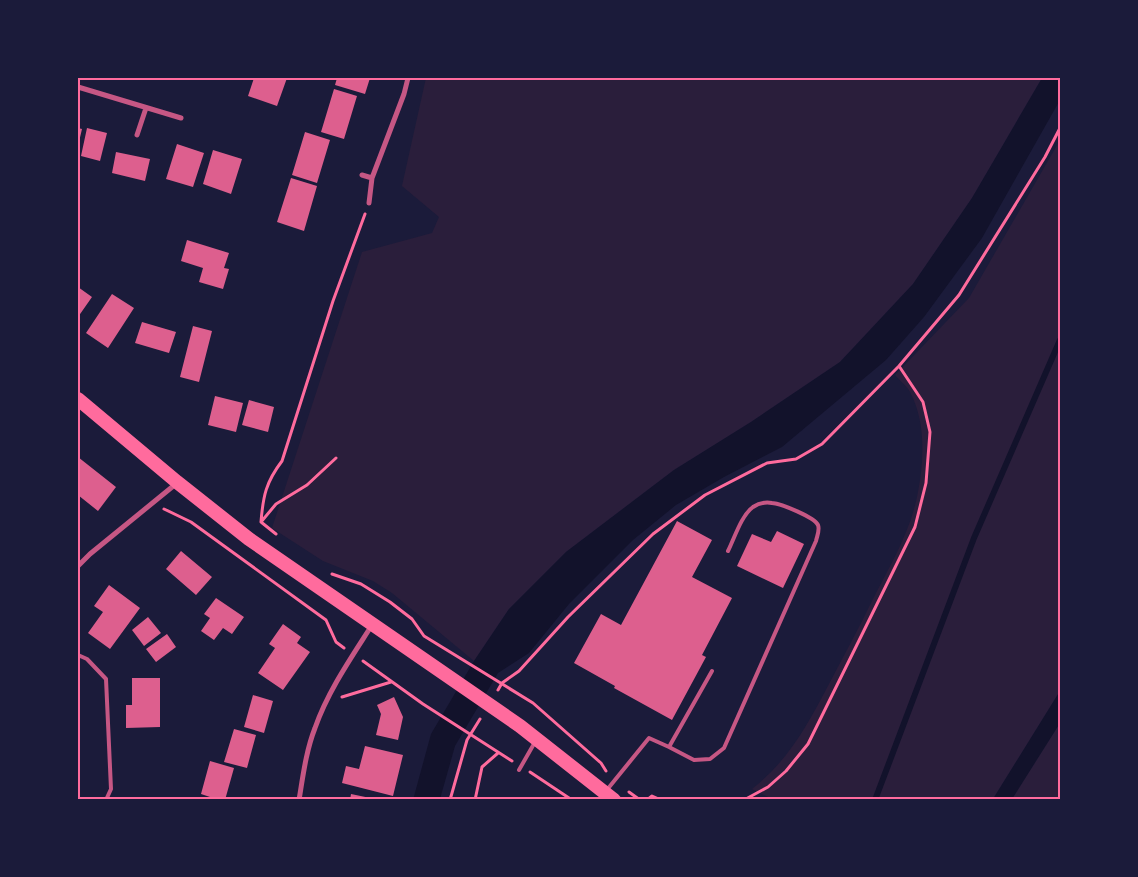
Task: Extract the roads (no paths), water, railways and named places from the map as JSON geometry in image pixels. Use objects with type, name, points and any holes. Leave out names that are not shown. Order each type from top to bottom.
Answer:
[{"type":"highway","points":[[78,399],[177,482],[249,539],[520,726],[609,796]]},
{"type":"street","points":[[369,203],[372,178],[404,94],[408,78]]},
{"type":"street","points":[[78,88],[181,118]]},
{"type":"street","points":[[137,135],[146,108]]},
{"type":"street","points":[[362,175],[372,178]]},
{"type":"street","points":[[78,566],[177,482]]},
{"type":"street","points":[[299,800],[304,768],[314,730],[325,702],[372,624]]},
{"type":"lane","points":[[609,796],[614,781],[649,738],[694,760],[710,759],[724,748],[816,541],[818,525],[787,507],[764,502],[748,512],[728,551]]},
{"type":"lane","points":[[78,655],[87,659],[106,679],[111,790],[106,800]]},
{"type":"lane","points":[[669,747],[712,671]]},
{"type":"lane","points":[[520,769],[536,739]]},
{"type":"waterway","points":[[875,800],[974,538],[1060,340]]}]
